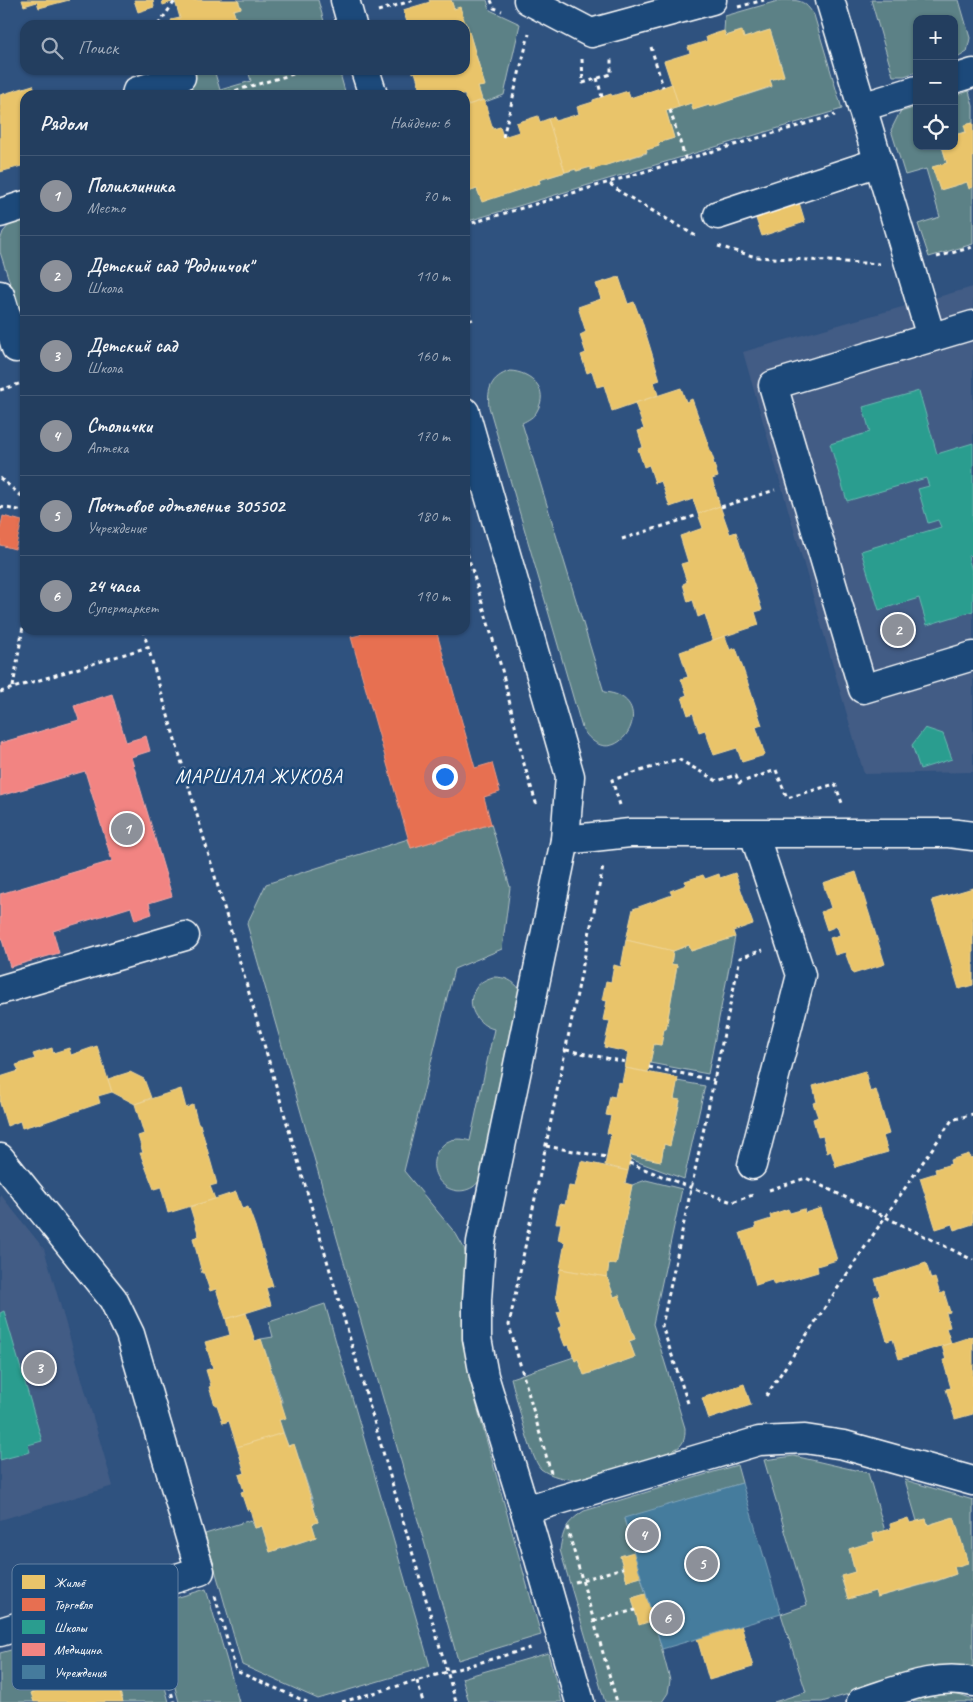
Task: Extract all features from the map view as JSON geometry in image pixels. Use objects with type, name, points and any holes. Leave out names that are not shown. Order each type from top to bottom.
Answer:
[{"type":"street","points":[[344,0],[361,19]]},
{"type":"street","points":[[539,6],[591,33],[712,0]]},
{"type":"street","points":[[830,0],[850,110],[879,162],[930,337]]},
{"type":"street","points":[[958,78],[973,73]]},
{"type":"street","points":[[367,75],[371,90]]},
{"type":"street","points":[[141,90],[181,77]]},
{"type":"street","points":[[850,110],[913,91]]},
{"type":"street","points":[[718,215],[879,162]]},
{"type":"street","points":[[0,213],[20,207]]},
{"type":"street","points":[[0,295],[14,348]]},
{"type":"street","points":[[973,325],[773,385],[863,689],[973,656]]},
{"type":"street","points":[[470,429],[570,776],[565,840],[481,1242],[477,1300],[477,1338],[484,1376],[580,1702]]},
{"type":"street","points":[[565,840],[630,833],[949,833],[973,836]]},
{"type":"street","points":[[752,1165],[801,975],[754,834]]},
{"type":"street","points":[[0,990],[185,936]]},
{"type":"street","points":[[0,1158],[113,1299],[130,1334],[200,1571],[178,1577]]},
{"type":"street","points":[[525,1510],[766,1440],[805,1439],[844,1445],[973,1481]]},
{"type":"street","points":[[0,1632],[12,1628]]},
{"type":"street","points":[[861,1702],[934,1680],[961,1679],[973,1682]]},
{"type":"path","points":[[361,19],[414,0]]},
{"type":"path","points":[[162,20],[175,1]]},
{"type":"path","points":[[504,137],[531,24],[539,6]]},
{"type":"path","points":[[649,43],[663,87]]},
{"type":"path","points":[[582,53],[583,83],[611,74],[610,54]]},
{"type":"path","points":[[237,90],[290,75]]},
{"type":"path","points":[[597,78],[602,97]]},
{"type":"path","points":[[670,110],[686,160]]},
{"type":"path","points":[[470,224],[850,110]]},
{"type":"path","points":[[609,183],[622,193],[700,238]]},
{"type":"path","points":[[718,246],[756,257],[909,265],[973,247]]},
{"type":"path","points":[[470,316],[472,321]]},
{"type":"path","points":[[0,390],[20,384]]},
{"type":"path","points":[[0,478],[20,495]]},
{"type":"path","points":[[721,507],[802,481]]},
{"type":"path","points":[[0,507],[20,510]]},
{"type":"path","points":[[622,539],[698,515]]},
{"type":"path","points":[[470,563],[502,670],[524,764],[539,812]]},
{"type":"path","points":[[13,688],[22,635]]},
{"type":"path","points":[[144,635],[456,1702]]},
{"type":"path","points":[[0,692],[148,647]]},
{"type":"path","points":[[617,1702],[509,1325],[603,867],[629,852],[630,833],[612,780],[678,759],[717,781],[736,775],[739,783],[776,770],[787,798],[835,784],[842,803]]},
{"type":"path","points":[[688,1403],[662,1326],[740,958],[790,941]]},
{"type":"path","points":[[565,1050],[626,1062]]},
{"type":"path","points":[[649,1067],[714,1080]]},
{"type":"path","points":[[766,1396],[952,1120],[973,1114]]},
{"type":"path","points":[[546,1146],[606,1157]]},
{"type":"path","points":[[630,1163],[732,1202],[806,1178],[973,1260]]},
{"type":"path","points":[[570,1583],[623,1568]]},
{"type":"path","points":[[200,1571],[210,1578],[236,1671],[307,1702]]},
{"type":"path","points":[[594,1621],[635,1610]]},
{"type":"path","points":[[342,1702],[596,1628]]},
{"type":"path","points":[[417,1681],[423,1702]]},
{"type":"shaded area","points":[[973,287],[973,772],[864,774],[743,352]]},
{"type":"shaded area","points":[[0,1194],[44,1249],[113,1486],[0,1520]]},
{"type":"green space","points":[[238,0],[318,0],[324,20],[236,20],[233,10],[241,8]]},
{"type":"green space","points":[[451,0],[487,0],[490,10],[520,24],[504,95],[485,102],[482,100],[478,87],[485,85],[470,35],[470,20],[463,20],[454,9]]},
{"type":"green space","points":[[781,0],[793,0],[807,6],[814,15],[842,109],[470,221],[470,191],[477,189],[482,201],[540,183],[539,180],[576,169],[577,171],[591,167],[592,169],[647,153],[646,150],[659,146],[658,143],[674,138],[666,111],[691,103],[693,110],[772,87],[770,80],[784,75],[770,30],[744,38],[741,31],[726,36],[724,31],[725,16]]},
{"type":"green space","points":[[871,0],[959,0],[970,38],[967,52],[958,58],[958,15],[913,15],[913,73],[904,76],[893,76]]},
{"type":"green space","points":[[187,75],[216,75],[220,90],[192,90]]},
{"type":"green space","points":[[249,75],[340,75],[345,90],[220,90],[251,81]]},
{"type":"green space","points":[[969,91],[973,106],[973,123],[965,125],[966,132],[958,134],[958,105],[958,95]]},
{"type":"green space","points":[[913,108],[913,150],[943,150],[947,163],[933,167],[940,190],[967,182],[969,188],[973,187],[973,244],[929,257],[918,224],[940,217],[926,169],[905,175],[891,130],[900,112]]},
{"type":"green space","points":[[20,219],[20,308],[17,305],[0,252],[0,241],[3,232],[10,224]]},
{"type":"green space","points":[[510,371],[518,372],[531,378],[540,389],[541,396],[537,411],[533,417],[522,423],[604,692],[622,697],[631,707],[632,720],[628,732],[619,742],[608,746],[595,742],[582,728],[489,407],[490,389],[494,380]]},
{"type":"green space","points":[[491,824],[510,887],[502,949],[454,969],[404,1171],[456,1234],[464,1248],[467,1261],[464,1281],[464,1346],[471,1385],[541,1635],[458,1660],[247,924],[266,884],[408,839],[411,848]]},
{"type":"green space","points":[[735,937],[708,1074],[650,1063],[654,1044],[661,1045],[664,1029],[666,1029],[677,965],[671,964],[673,951],[689,945],[691,951]]},
{"type":"green space","points":[[493,977],[508,980],[520,990],[481,1179],[473,1187],[463,1191],[453,1190],[439,1180],[434,1162],[437,1153],[447,1142],[456,1139],[470,1141],[494,1029],[478,1019],[474,1013],[471,1001],[478,986],[483,981]]},
{"type":"green space","points":[[677,1081],[705,1086],[684,1179],[630,1159],[631,1155],[661,1161],[664,1144],[670,1145],[680,1101],[674,1099]]},
{"type":"green space","points":[[646,1180],[682,1189],[653,1324],[685,1428],[684,1440],[674,1450],[614,1470],[578,1479],[558,1477],[541,1469],[532,1453],[511,1378],[574,1357],[575,1361],[578,1359],[585,1375],[635,1357],[629,1341],[635,1339],[619,1296],[614,1297],[607,1277],[609,1263],[616,1264],[632,1185]]},
{"type":"green space","points":[[325,1304],[430,1666],[318,1699],[242,1665],[205,1534],[251,1520],[255,1528],[262,1526],[270,1552],[316,1537],[312,1524],[318,1522],[314,1505],[294,1444],[288,1446],[279,1420],[282,1401],[261,1339],[273,1337],[269,1322]]},
{"type":"green space","points":[[794,1456],[868,1473],[885,1531],[873,1534],[875,1541],[849,1549],[855,1572],[841,1577],[848,1599],[875,1591],[877,1597],[937,1581],[956,1574],[954,1567],[967,1563],[954,1517],[928,1525],[926,1519],[917,1521],[905,1480],[973,1500],[973,1669],[960,1666],[942,1666],[822,1702],[774,1702],[806,1692],[781,1614],[807,1605],[764,1460]]},
{"type":"green space","points":[[737,1465],[742,1483],[624,1519],[634,1552],[620,1556],[627,1581],[641,1577],[646,1594],[632,1598],[639,1624],[654,1620],[670,1680],[668,1693],[662,1702],[605,1702],[560,1550],[567,1527],[584,1511]]},
{"type":"green space","points":[[206,1589],[239,1702],[179,1702],[176,1690],[178,1690],[178,1597]]},
{"type":"green space","points":[[12,1650],[12,1690],[40,1690],[32,1693],[34,1702],[0,1702],[0,1653]]},
{"type":"green space","points":[[548,1653],[562,1702],[469,1702],[462,1678]]},
{"type":"green space","points":[[119,1690],[166,1690],[169,1702],[123,1702]]},
{"type":"green space","points":[[947,1691],[973,1700],[973,1702],[913,1702],[922,1695]]},
{"type":"building: Жильё","points":[[22,0],[69,0],[39,8],[37,2],[24,6]]},
{"type":"building: Жильё","points":[[134,0],[153,0],[154,7],[138,12]]},
{"type":"building: Жильё","points":[[162,0],[238,0],[241,8],[233,10],[236,20],[171,20],[180,18],[175,1],[163,5]]},
{"type":"building: Жильё","points":[[429,0],[451,0],[454,9],[460,7],[464,20],[406,20],[403,10],[430,2]]},
{"type":"building: Жильё","points":[[770,30],[784,76],[770,80],[772,86],[710,107],[709,105],[693,110],[691,103],[679,107],[664,61],[690,53],[688,47],[707,41],[706,37],[724,31],[726,36],[742,31],[744,38]]},
{"type":"building: Жильё","points":[[470,35],[485,86],[478,87],[482,100],[470,104],[470,90],[421,90],[416,75],[470,75]]},
{"type":"building: Жильё","points":[[672,84],[679,107],[666,111],[674,138],[658,143],[659,146],[646,150],[647,152],[591,170],[591,167],[565,172],[548,119],[554,117],[555,121],[579,114],[577,107],[611,94],[612,96],[628,91],[630,98]]},
{"type":"building: Жильё","points":[[33,85],[35,90],[20,90],[20,166],[0,172],[0,95]]},
{"type":"building: Жильё","points":[[484,100],[493,129],[500,127],[503,137],[519,132],[516,123],[538,116],[540,122],[548,119],[565,172],[539,180],[540,183],[482,202],[477,189],[470,191],[470,104]]},
{"type":"building: Жильё","points":[[973,123],[973,187],[969,189],[967,182],[940,190],[932,167],[947,163],[943,150],[958,150],[958,134],[966,132],[964,125]]},
{"type":"building: Жильё","points":[[798,199],[805,222],[762,236],[754,213]]},
{"type":"building: Жильё","points":[[619,277],[628,304],[634,302],[641,318],[660,380],[654,382],[658,395],[612,411],[604,385],[597,387],[592,371],[587,373],[581,355],[586,353],[580,335],[586,332],[578,307],[601,299],[596,284]]},
{"type":"building: Жильё","points":[[681,388],[686,402],[692,399],[718,477],[712,479],[720,506],[698,514],[693,499],[670,507],[661,481],[655,483],[649,465],[644,467],[638,449],[643,447],[638,431],[644,429],[635,403]]},
{"type":"building: Жильё","points":[[720,506],[730,534],[736,532],[762,610],[755,612],[759,625],[713,640],[705,614],[698,617],[693,600],[688,602],[683,584],[687,582],[681,564],[688,562],[680,536],[703,528],[698,514]]},
{"type":"building: Жильё","points":[[725,636],[730,650],[736,648],[762,725],[756,727],[765,755],[742,762],[737,748],[714,755],[705,730],[699,732],[693,713],[688,715],[682,697],[687,695],[681,679],[688,677],[680,652]]},
{"type":"building: Жильё","points":[[856,872],[885,964],[853,974],[845,952],[835,955],[830,938],[840,935],[837,926],[827,930],[821,912],[831,908],[823,883]]},
{"type":"building: Жильё","points":[[735,873],[753,924],[733,931],[735,937],[691,951],[689,945],[673,951],[626,940],[633,909],[672,895],[670,891],[686,885],[685,881],[703,875],[705,879],[719,874],[720,878]]},
{"type":"building: Жильё","points":[[973,888],[973,985],[959,989],[932,900]]},
{"type":"building: Жильё","points":[[626,940],[673,951],[671,964],[677,965],[666,1029],[664,1029],[661,1045],[654,1044],[648,1072],[625,1068],[628,1052],[604,1047],[610,1021],[603,1020],[607,1001],[602,1000],[606,981],[611,982],[614,965],[621,967]]},
{"type":"building: Жильё","points":[[97,1046],[112,1092],[98,1096],[100,1103],[39,1124],[22,1128],[20,1121],[7,1126],[0,1103],[0,1077],[19,1071],[16,1065],[35,1059],[33,1054],[52,1048],[53,1053],[69,1048],[71,1055]]},
{"type":"building: Жильё","points":[[625,1068],[678,1078],[674,1099],[680,1100],[670,1146],[664,1144],[661,1161],[631,1155],[628,1171],[605,1165],[611,1134],[607,1133],[611,1116],[606,1115],[610,1096],[615,1097],[618,1082],[622,1083]]},
{"type":"building: Жильё","points":[[865,1071],[870,1092],[876,1090],[889,1134],[883,1136],[888,1152],[836,1167],[831,1151],[827,1153],[823,1136],[818,1137],[813,1119],[818,1117],[813,1103],[817,1102],[813,1086]]},
{"type":"building: Жильё","points":[[130,1072],[144,1079],[151,1098],[135,1104],[112,1092],[108,1079]]},
{"type":"building: Жильё","points":[[181,1089],[186,1108],[193,1105],[217,1184],[210,1186],[215,1199],[168,1213],[161,1187],[154,1189],[140,1153],[143,1153],[138,1136],[144,1134],[135,1104]]},
{"type":"building: Жильё","points":[[969,1154],[970,1158],[973,1157],[973,1224],[954,1230],[952,1224],[936,1229],[920,1178],[936,1173],[935,1169],[951,1164],[950,1160]]},
{"type":"building: Жильё","points":[[581,1161],[628,1171],[625,1183],[632,1185],[616,1265],[609,1263],[607,1277],[560,1269],[565,1242],[558,1240],[561,1223],[556,1223],[560,1204],[565,1205],[569,1186],[575,1187]]},
{"type":"building: Жильё","points":[[236,1192],[242,1209],[248,1207],[273,1286],[266,1288],[271,1305],[226,1319],[216,1289],[210,1291],[204,1273],[202,1273],[193,1238],[199,1236],[190,1207]]},
{"type":"building: Жильё","points":[[821,1208],[837,1260],[817,1266],[818,1272],[774,1285],[772,1280],[756,1285],[740,1233],[756,1228],[755,1224],[771,1219],[770,1215],[788,1209],[790,1213],[804,1209],[805,1213]]},
{"type":"building: Жильё","points":[[926,1263],[931,1279],[935,1278],[940,1294],[944,1292],[950,1312],[946,1313],[950,1327],[946,1328],[951,1343],[899,1359],[893,1339],[887,1341],[874,1297],[880,1295],[875,1279]]},
{"type":"building: Жильё","points":[[560,1269],[607,1277],[614,1297],[619,1295],[635,1339],[629,1341],[635,1357],[584,1375],[578,1359],[575,1361],[569,1345],[565,1346],[558,1328],[562,1326],[557,1312],[561,1311],[556,1296]]},
{"type":"building: Жильё","points":[[246,1313],[255,1341],[261,1339],[286,1418],[279,1420],[283,1433],[237,1447],[229,1421],[223,1423],[209,1387],[211,1386],[206,1370],[213,1368],[205,1342],[230,1335],[226,1319]]},
{"type":"building: Жильё","points":[[973,1336],[973,1414],[955,1419],[946,1389],[951,1388],[943,1360],[946,1360],[942,1346]]},
{"type":"building: Жильё","points":[[744,1384],[751,1405],[709,1419],[702,1398]]},
{"type":"building: Жильё","points":[[283,1433],[288,1446],[294,1444],[318,1522],[312,1524],[316,1537],[270,1552],[262,1526],[255,1528],[250,1509],[247,1510],[241,1492],[244,1491],[239,1475],[245,1473],[237,1447]]},
{"type":"building: Жильё","points":[[954,1517],[968,1563],[954,1567],[956,1574],[877,1597],[875,1591],[848,1599],[841,1576],[855,1572],[849,1549],[875,1541],[873,1534],[891,1529],[890,1524],[908,1518],[910,1523],[926,1519],[928,1525]]},
{"type":"building: Жильё","points":[[634,1552],[641,1577],[627,1581],[620,1556]]},
{"type":"building: Жильё","points":[[646,1594],[654,1620],[639,1625],[632,1598]]},
{"type":"building: Жильё","points":[[741,1625],[753,1667],[709,1680],[697,1638]]},
{"type":"building: Жильё","points":[[40,1690],[119,1690],[123,1702],[34,1702],[31,1693]]},
{"type":"building: Торговля","points":[[3,516],[20,520],[15,549],[0,545],[0,529]]},
{"type":"building: Торговля","points":[[360,635],[437,635],[475,768],[492,763],[500,792],[484,797],[491,824],[411,848],[351,637]]},
{"type":"building: Школы","points":[[919,391],[937,454],[973,443],[973,555],[968,556],[973,575],[973,611],[927,625],[919,598],[879,610],[861,551],[941,527],[938,520],[928,523],[918,489],[929,486],[926,478],[847,501],[830,444],[870,432],[863,407]]},
{"type":"building: Школы","points":[[925,728],[943,734],[952,759],[920,769],[912,745]]},
{"type":"building: Школы","points":[[4,1311],[42,1441],[28,1445],[30,1452],[0,1460],[0,1313]]},
{"type":"building: Медицина","points":[[112,694],[126,742],[146,736],[150,751],[131,757],[172,896],[149,903],[152,914],[135,920],[131,907],[53,931],[59,953],[10,967],[0,933],[0,894],[112,861],[85,771],[0,796],[0,743],[79,720],[74,706]]},
{"type":"building: Учреждения","points":[[742,1483],[781,1614],[662,1649],[624,1518]]},
{"type":"place","name":"Детский сад \"Родничок\"","points":[[898,630]]},
{"type":"place","name":"Поликлиника","points":[[127,829]]},
{"type":"place","name":"Детский сад","points":[[39,1368]]},
{"type":"place","name":"Столички","points":[[643,1535]]},
{"type":"place","name":"Почтовое одтеление 305502","points":[[702,1564]]},
{"type":"place","name":"24 часа","points":[[667,1618]]},
{"type":"district","name":"МАРШАЛА ЖУКОВА","points":[[259,776]]}]
